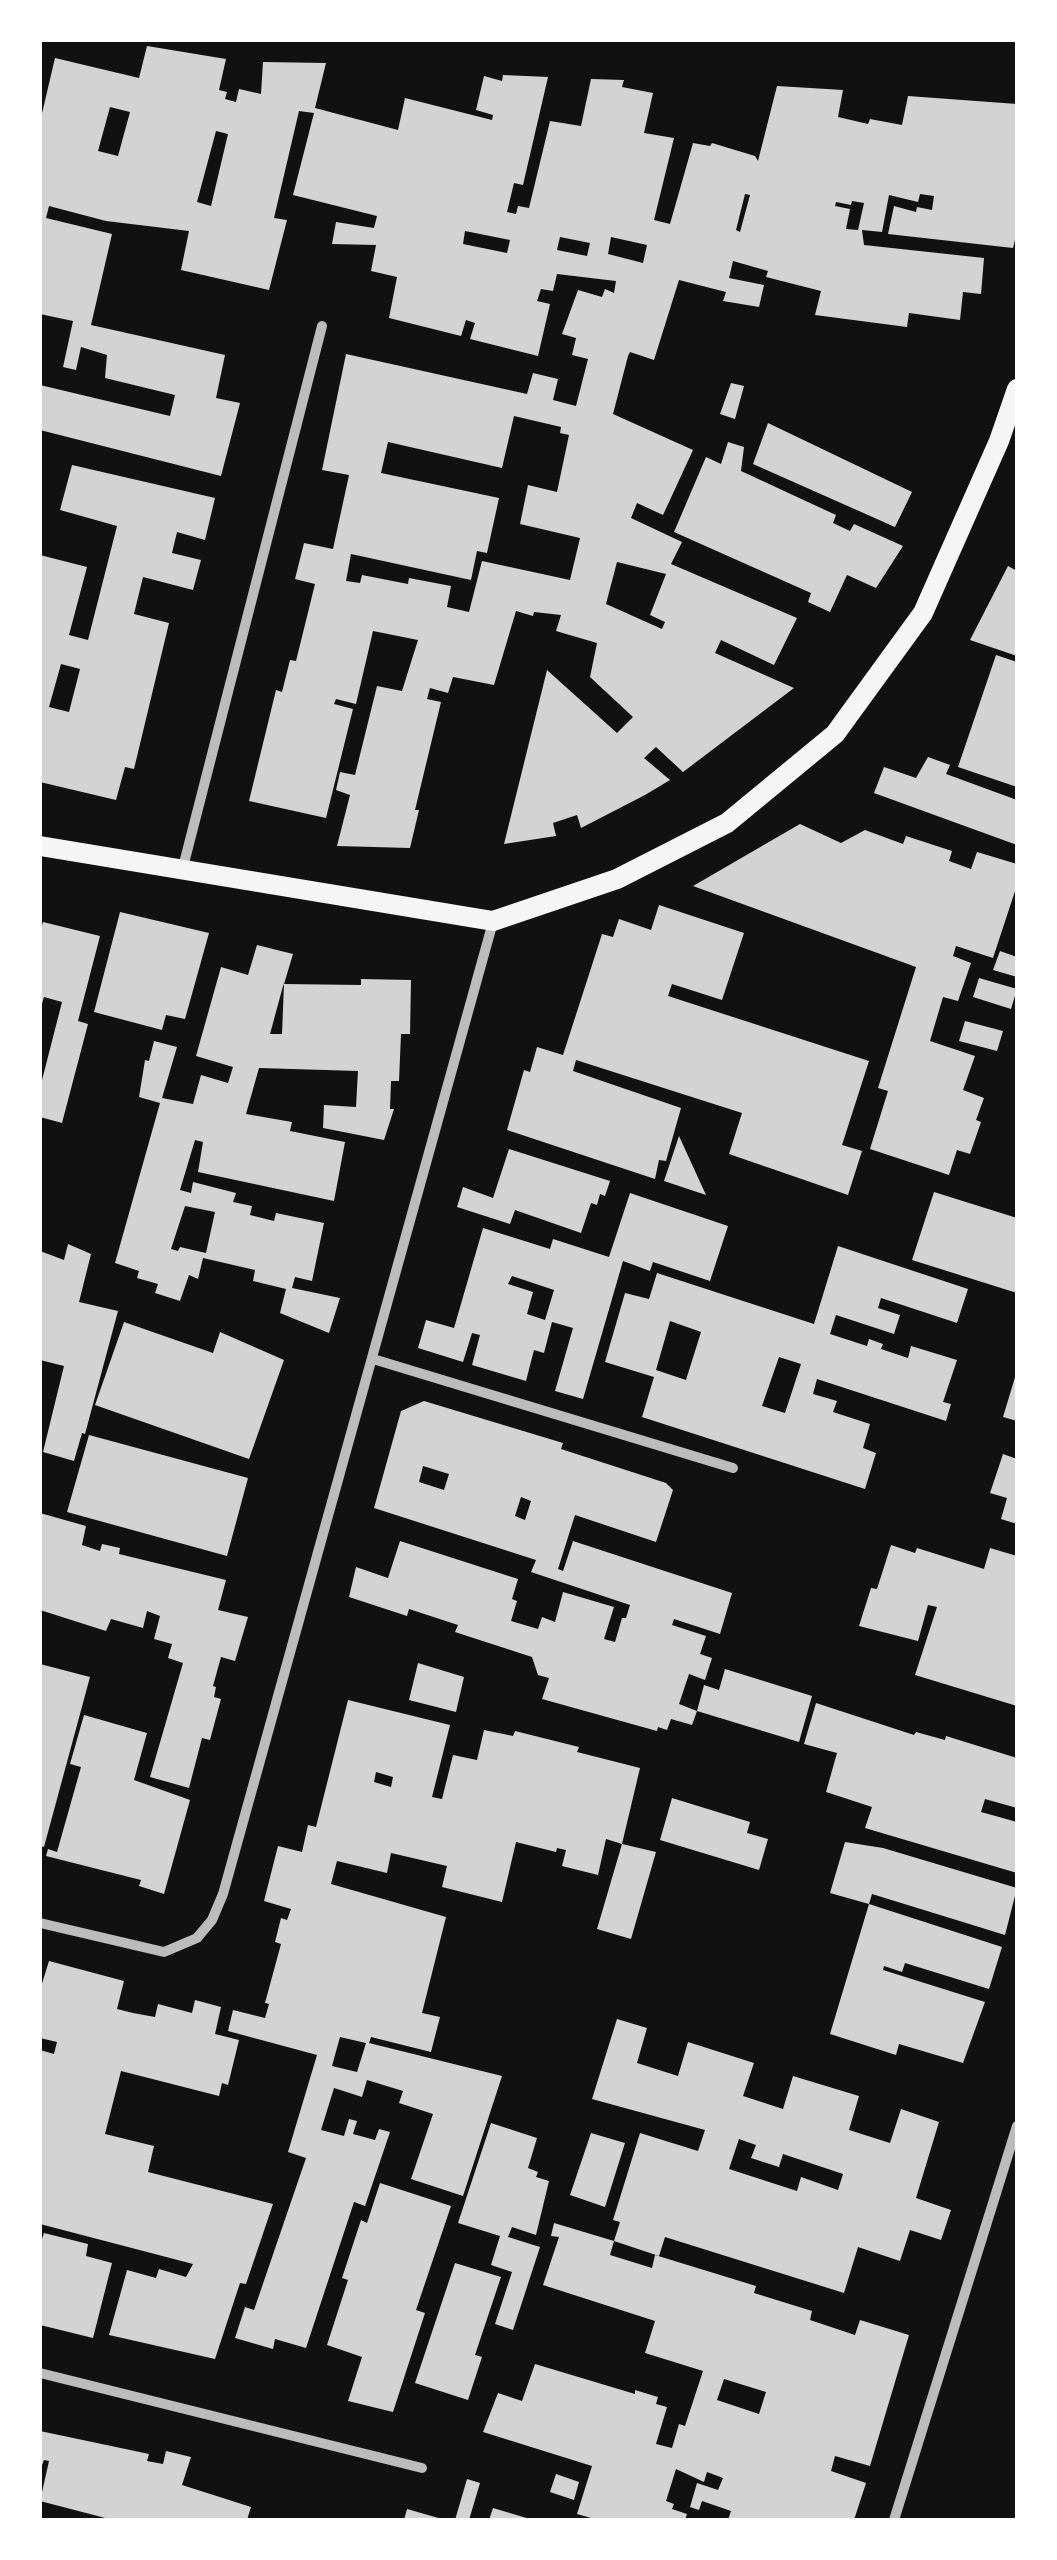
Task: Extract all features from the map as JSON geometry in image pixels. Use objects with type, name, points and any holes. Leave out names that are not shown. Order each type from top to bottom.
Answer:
[{"type":"main road","points":[[40,846],[494,921],[617,879],[727,823],[834,734],[923,613],[999,441],[1017,389]]},
{"type":"street","points":[[182,872],[322,326]]},
{"type":"street","points":[[40,1923],[164,1952],[197,1938],[212,1920],[494,921]]},
{"type":"street","points":[[373,1359],[733,1468]]},
{"type":"street","points":[[894,2520],[1017,2126]]},
{"type":"street","points":[[40,2373],[422,2468]]},
{"type":"building","points":[[147,46],[226,59],[219,90],[227,92],[225,99],[236,102],[239,89],[261,94],[263,62],[326,63],[315,108],[398,130],[405,98],[492,120],[493,115],[476,110],[484,76],[502,81],[503,75],[548,77],[523,185],[514,183],[507,212],[516,214],[518,206],[529,208],[550,121],[581,126],[591,79],[624,80],[622,87],[653,93],[644,133],[674,138],[654,220],[670,224],[693,143],[712,143],[755,156],[758,161],[777,86],[843,90],[838,117],[868,124],[870,119],[902,125],[908,96],[1017,104],[1017,232],[1013,248],[888,234],[894,206],[916,212],[917,207],[932,210],[934,196],[920,194],[918,202],[889,195],[882,232],[862,230],[864,245],[984,258],[981,294],[963,292],[960,320],[909,313],[907,327],[815,315],[821,291],[766,277],[768,271],[733,261],[729,278],[764,285],[759,307],[723,301],[726,292],[679,280],[654,360],[630,352],[628,356],[613,414],[693,450],[663,515],[637,503],[631,518],[682,542],[671,564],[797,618],[774,665],[721,640],[715,653],[794,688],[683,772],[656,747],[644,758],[670,780],[645,795],[581,828],[577,815],[553,823],[556,836],[504,844],[547,670],[617,733],[633,717],[590,677],[597,643],[556,631],[561,615],[534,612],[533,616],[516,611],[494,685],[453,677],[448,693],[430,688],[427,699],[441,702],[415,810],[419,810],[410,848],[337,846],[350,795],[336,790],[340,772],[355,775],[377,686],[402,691],[418,640],[373,631],[356,704],[336,699],[334,704],[353,709],[326,818],[249,801],[276,690],[282,692],[290,660],[296,661],[315,584],[295,579],[304,543],[333,549],[349,475],[322,470],[346,354],[527,394],[533,373],[558,379],[553,400],[576,406],[588,359],[572,355],[576,338],[562,334],[578,290],[602,297],[605,289],[614,293],[616,281],[557,274],[553,291],[541,289],[537,301],[550,304],[538,356],[470,339],[475,323],[466,320],[461,336],[389,318],[397,277],[371,271],[376,245],[332,244],[336,222],[374,228],[377,216],[293,195],[314,113],[299,111],[274,218],[287,220],[269,290],[181,270],[189,231],[106,221],[49,206],[46,218],[112,234],[91,325],[225,355],[216,398],[240,403],[221,476],[40,430],[40,385],[170,416],[175,395],[105,378],[107,355],[81,347],[76,370],[63,367],[73,321],[40,314],[40,122],[55,58],[139,78]],"holes":[[[110,107],[130,112],[118,156],[98,151]],[[216,131],[228,134],[211,206],[197,202]],[[745,194],[750,195],[740,232],[736,230]],[[836,202],[864,203],[858,230],[846,229],[850,209],[835,206]],[[465,231],[510,240],[507,253],[463,244]],[[560,237],[590,243],[587,256],[557,250]],[[611,237],[647,245],[643,263],[608,254]],[[514,416],[561,427],[560,433],[569,435],[557,492],[528,485],[520,524],[580,538],[570,580],[482,561],[469,612],[447,607],[451,586],[409,578],[408,584],[362,575],[360,583],[346,581],[351,554],[471,580],[477,551],[487,553],[499,498],[381,473],[388,442],[502,468]],[[617,562],[666,574],[650,615],[665,622],[662,629],[606,604]]]},
{"type":"building","points":[[731,383],[744,386],[735,419],[720,414]]},
{"type":"building","points":[[768,423],[912,492],[895,527],[753,464]]},
{"type":"building","points":[[728,442],[744,447],[741,471],[836,515],[833,523],[850,531],[854,524],[903,546],[876,588],[847,575],[830,612],[808,602],[811,593],[674,532],[706,457],[721,464]]},
{"type":"building","points":[[72,465],[215,498],[205,540],[177,532],[172,553],[201,560],[193,590],[143,577],[134,614],[169,623],[134,769],[125,767],[116,800],[40,782],[40,555],[87,567],[69,635],[88,640],[117,526],[60,510]],"holes":[[[61,664],[80,669],[69,712],[49,707]]]},
{"type":"building","points":[[1008,566],[1017,571],[1017,656],[970,640]]},
{"type":"building","points":[[996,655],[1017,662],[1017,787],[958,767]]},
{"type":"building","points":[[928,757],[950,765],[946,774],[1017,800],[1017,845],[874,793],[884,767],[916,778]]},
{"type":"building","points":[[800,824],[841,843],[865,830],[903,844],[906,836],[952,851],[949,861],[971,869],[977,852],[1017,864],[1017,885],[993,958],[956,946],[953,956],[971,963],[958,1001],[943,997],[930,1041],[975,1056],[963,1090],[984,1098],[970,1154],[957,1150],[949,1175],[870,1149],[888,1091],[878,1088],[916,967],[693,886]]},
{"type":"building","points":[[659,905],[744,933],[722,1000],[672,984],[668,996],[869,1061],[842,1145],[862,1151],[848,1195],[729,1154],[742,1113],[576,1060],[573,1071],[681,1108],[666,1161],[659,1160],[655,1179],[507,1130],[524,1070],[530,1072],[537,1047],[563,1055],[602,934],[613,937],[619,919],[651,930]]},
{"type":"building","points":[[120,912],[209,933],[185,1019],[166,1015],[162,1030],[94,1012]]},
{"type":"building","points":[[43,922],[100,936],[78,1021],[88,1024],[62,1123],[40,1117],[40,1088],[62,1002],[44,997],[40,1010]]},
{"type":"building","points":[[257,945],[293,954],[284,984],[361,985],[361,979],[411,980],[410,1034],[401,1034],[399,1081],[391,1081],[390,1109],[394,1109],[384,1140],[323,1128],[324,1105],[356,1107],[358,1071],[259,1068],[246,1114],[292,1122],[290,1131],[345,1142],[334,1201],[198,1172],[203,1142],[195,1140],[180,1190],[191,1193],[193,1182],[236,1193],[233,1202],[252,1206],[250,1215],[274,1221],[276,1213],[324,1223],[312,1281],[295,1277],[292,1288],[340,1298],[329,1333],[280,1313],[286,1289],[253,1281],[255,1270],[203,1258],[198,1279],[189,1275],[180,1301],[155,1293],[158,1284],[137,1278],[139,1271],[115,1263],[160,1103],[139,1097],[145,1060],[149,1061],[154,1041],[177,1047],[162,1098],[193,1104],[201,1075],[228,1083],[233,1067],[196,1056],[221,967],[248,975]],"holes":[[[284,984],[282,1034],[270,1034]],[[185,1206],[215,1212],[206,1253],[180,1247],[178,1251],[171,1249]]]},
{"type":"building","points":[[1000,951],[1017,957],[1017,977],[993,970]]},
{"type":"building","points":[[979,978],[1017,989],[1011,1009],[973,997]]},
{"type":"building","points":[[965,1021],[1003,1031],[997,1051],[959,1041]]},
{"type":"building","points":[[679,1136],[706,1195],[664,1181]]},
{"type":"building","points":[[509,1149],[610,1181],[605,1196],[600,1194],[597,1205],[591,1203],[581,1233],[515,1210],[510,1224],[457,1207],[463,1187],[493,1198]]},
{"type":"building","points":[[934,1192],[1017,1218],[1017,1293],[912,1260]]},
{"type":"building","points":[[630,1193],[728,1226],[710,1281],[653,1262],[650,1271],[623,1261],[583,1399],[555,1391],[573,1328],[552,1322],[544,1353],[534,1350],[526,1381],[472,1365],[480,1335],[472,1333],[463,1362],[418,1348],[426,1320],[454,1328],[483,1228],[550,1249],[553,1239],[609,1257]],"holes":[[[512,1276],[554,1290],[545,1320],[527,1314],[533,1292],[508,1284]]]},
{"type":"building","points":[[68,1244],[91,1254],[79,1302],[118,1311],[74,1461],[43,1452],[64,1366],[40,1360],[40,1251],[64,1260]]},
{"type":"building","points":[[838,1246],[968,1289],[957,1323],[881,1298],[878,1308],[900,1315],[894,1334],[836,1315],[830,1334],[867,1346],[869,1339],[883,1344],[881,1349],[908,1358],[911,1346],[957,1360],[943,1402],[951,1404],[946,1421],[817,1379],[813,1394],[837,1401],[833,1412],[870,1424],[863,1448],[876,1453],[865,1489],[642,1417],[654,1377],[605,1362],[625,1293],[649,1299],[657,1273],[814,1324]],"holes":[[[670,1321],[701,1332],[686,1380],[656,1370]],[[779,1357],[801,1364],[785,1413],[762,1406]]]},
{"type":"building","points":[[124,1322],[213,1353],[220,1332],[284,1360],[249,1459],[95,1405]]},
{"type":"building","points":[[1017,1375],[1017,1421],[1003,1417]]},
{"type":"building","points":[[424,1401],[563,1443],[561,1449],[666,1483],[673,1490],[656,1542],[575,1515],[558,1569],[563,1571],[573,1541],[732,1593],[720,1634],[674,1619],[672,1625],[706,1636],[700,1654],[712,1658],[705,1680],[689,1674],[679,1704],[697,1711],[692,1725],[671,1719],[667,1730],[658,1727],[657,1731],[542,1699],[549,1678],[538,1675],[532,1657],[455,1632],[458,1625],[409,1609],[407,1616],[349,1597],[356,1567],[388,1578],[400,1541],[518,1579],[511,1621],[538,1629],[542,1617],[555,1622],[563,1592],[614,1607],[604,1639],[615,1642],[630,1605],[531,1572],[536,1560],[374,1508],[401,1411]],"holes":[[[423,1466],[449,1474],[444,1490],[419,1482]],[[521,1497],[531,1501],[525,1520],[515,1516]]]},
{"type":"building","points":[[89,1435],[248,1478],[227,1556],[67,1512]]},
{"type":"building","points":[[1003,1454],[1017,1459],[1017,1524],[1001,1519],[1007,1498],[990,1493]]},
{"type":"building","points":[[40,1513],[86,1526],[82,1545],[100,1551],[102,1544],[120,1548],[119,1554],[226,1580],[218,1610],[248,1617],[235,1661],[221,1657],[213,1686],[214,1697],[221,1699],[210,1740],[202,1738],[189,1788],[150,1777],[183,1663],[168,1658],[172,1644],[154,1639],[160,1616],[147,1611],[143,1628],[111,1619],[106,1631],[40,1610]]},
{"type":"building","points":[[891,1545],[915,1553],[917,1548],[984,1569],[990,1548],[1017,1556],[1017,1706],[915,1675],[937,1607],[928,1605],[918,1641],[859,1626],[871,1588],[877,1589]]},
{"type":"building","points":[[418,1663],[464,1677],[456,1712],[409,1700]]},
{"type":"building","points":[[40,1664],[90,1677],[44,1847],[40,1846]]},
{"type":"building","points":[[725,1669],[812,1696],[799,1742],[697,1711],[704,1685],[719,1690]]},
{"type":"building","points":[[348,1700],[450,1725],[432,1797],[442,1799],[453,1755],[477,1760],[484,1730],[513,1736],[515,1731],[640,1768],[622,1844],[606,1839],[598,1875],[562,1866],[566,1850],[557,1848],[556,1852],[516,1842],[502,1902],[442,1887],[447,1866],[391,1853],[387,1873],[337,1861],[331,1884],[446,1917],[422,2013],[440,2017],[431,2052],[371,2037],[369,2043],[502,2076],[463,2196],[411,2179],[433,2114],[399,2103],[403,2091],[367,2080],[362,2097],[334,2088],[321,2130],[344,2136],[349,2119],[357,2121],[353,2134],[375,2140],[379,2129],[390,2132],[365,2206],[354,2202],[306,2348],[275,2339],[273,2349],[235,2338],[245,2307],[254,2310],[306,2158],[288,2152],[317,2055],[228,2031],[233,2010],[265,2018],[269,2004],[265,2003],[281,1944],[275,1942],[281,1918],[287,1920],[291,1909],[264,1901],[278,1846],[302,1852],[308,1825],[316,1827]],"holes":[[[376,1772],[393,1777],[391,1787],[374,1782]],[[340,2037],[366,2043],[357,2072],[332,2066]]]},
{"type":"building","points":[[816,1703],[914,1735],[916,1732],[945,1740],[946,1736],[1017,1758],[1017,1808],[985,1799],[981,1812],[1017,1822],[1017,1873],[865,1828],[872,1807],[826,1792],[837,1753],[804,1744]]},
{"type":"building","points":[[84,1715],[147,1733],[134,1780],[190,1800],[164,1894],[139,1886],[141,1880],[46,1856],[48,1849],[57,1852],[81,1767],[70,1764]]},
{"type":"building","points":[[672,1798],[750,1822],[747,1833],[768,1839],[759,1870],[660,1840]]},
{"type":"building","points":[[845,1842],[883,1848],[1017,1888],[1005,1935],[872,1894],[869,1904],[830,1893]]},
{"type":"building","points":[[622,1844],[656,1852],[631,1939],[597,1929]]},
{"type":"building","points":[[869,1904],[1002,1947],[989,1989],[905,1963],[902,1972],[884,1966],[883,1970],[985,2002],[963,2063],[899,2044],[896,2055],[830,2034]]},
{"type":"building","points":[[49,1961],[124,1981],[117,2009],[155,2017],[158,2004],[192,2013],[195,2000],[221,2007],[215,2034],[239,2040],[228,2085],[222,2083],[219,2096],[121,2071],[105,2134],[154,2146],[148,2172],[273,2204],[246,2284],[240,2283],[215,2359],[109,2335],[127,2270],[156,2278],[159,2269],[186,2277],[193,2264],[40,2224],[40,2050],[54,2054],[57,2042],[40,2038],[40,1990]]},
{"type":"building","points":[[617,2019],[647,2028],[637,2063],[678,2076],[688,2042],[754,2063],[743,2096],[783,2109],[793,2076],[859,2096],[849,2130],[890,2143],[901,2109],[939,2122],[916,2198],[951,2210],[941,2240],[910,2230],[900,2261],[858,2247],[844,2293],[665,2237],[659,2256],[614,2241],[620,2222],[613,2220],[640,2133],[698,2151],[705,2130],[592,2099]],"holes":[[[739,2139],[756,2145],[751,2158],[779,2167],[783,2154],[843,2174],[838,2190],[801,2177],[797,2191],[729,2169]]]},
{"type":"building","points":[[491,2123],[537,2138],[528,2168],[538,2172],[536,2177],[549,2181],[536,2235],[512,2227],[508,2237],[540,2247],[513,2330],[495,2324],[512,2272],[491,2265],[500,2236],[458,2223]]},
{"type":"building","points":[[591,2133],[625,2143],[605,2207],[570,2195]]},
{"type":"building","points":[[380,2183],[451,2206],[416,2310],[425,2313],[393,2412],[348,2401],[362,2357],[327,2345],[348,2280],[342,2278],[361,2220],[367,2223]]},
{"type":"building","points":[[554,2223],[614,2241],[610,2255],[652,2268],[655,2255],[756,2286],[754,2293],[812,2311],[810,2320],[855,2335],[860,2320],[909,2335],[870,2466],[835,2456],[831,2471],[866,2483],[854,2520],[728,2520],[731,2511],[702,2501],[699,2510],[690,2507],[697,2483],[718,2490],[723,2478],[707,2472],[704,2482],[676,2469],[666,2501],[674,2504],[672,2509],[687,2514],[685,2520],[598,2520],[577,2514],[592,2466],[483,2432],[498,2393],[522,2401],[535,2364],[635,2394],[635,2390],[658,2397],[656,2404],[667,2407],[656,2444],[672,2448],[679,2424],[685,2426],[703,2371],[645,2353],[655,2321],[543,2285],[559,2237],[551,2236]],"holes":[[[724,2379],[766,2392],[759,2414],[717,2400]]]},
{"type":"building","points":[[44,2233],[88,2244],[86,2256],[112,2263],[93,2338],[40,2325],[40,2245]]},
{"type":"building","points":[[455,2263],[501,2277],[475,2355],[482,2357],[468,2400],[415,2383]]},
{"type":"building","points":[[40,2431],[149,2454],[147,2461],[163,2464],[166,2451],[191,2457],[182,2485],[251,2507],[247,2520],[113,2520],[40,2501],[49,2461],[44,2460],[40,2470]]},
{"type":"building","points":[[556,2474],[579,2482],[574,2500],[550,2492]]},
{"type":"building","points":[[467,2479],[480,2483],[469,2520],[455,2520]]},
{"type":"building","points":[[493,2508],[530,2519],[530,2520],[489,2520]]},
{"type":"building","points":[[407,2509],[442,2519],[442,2520],[404,2520]]}]
